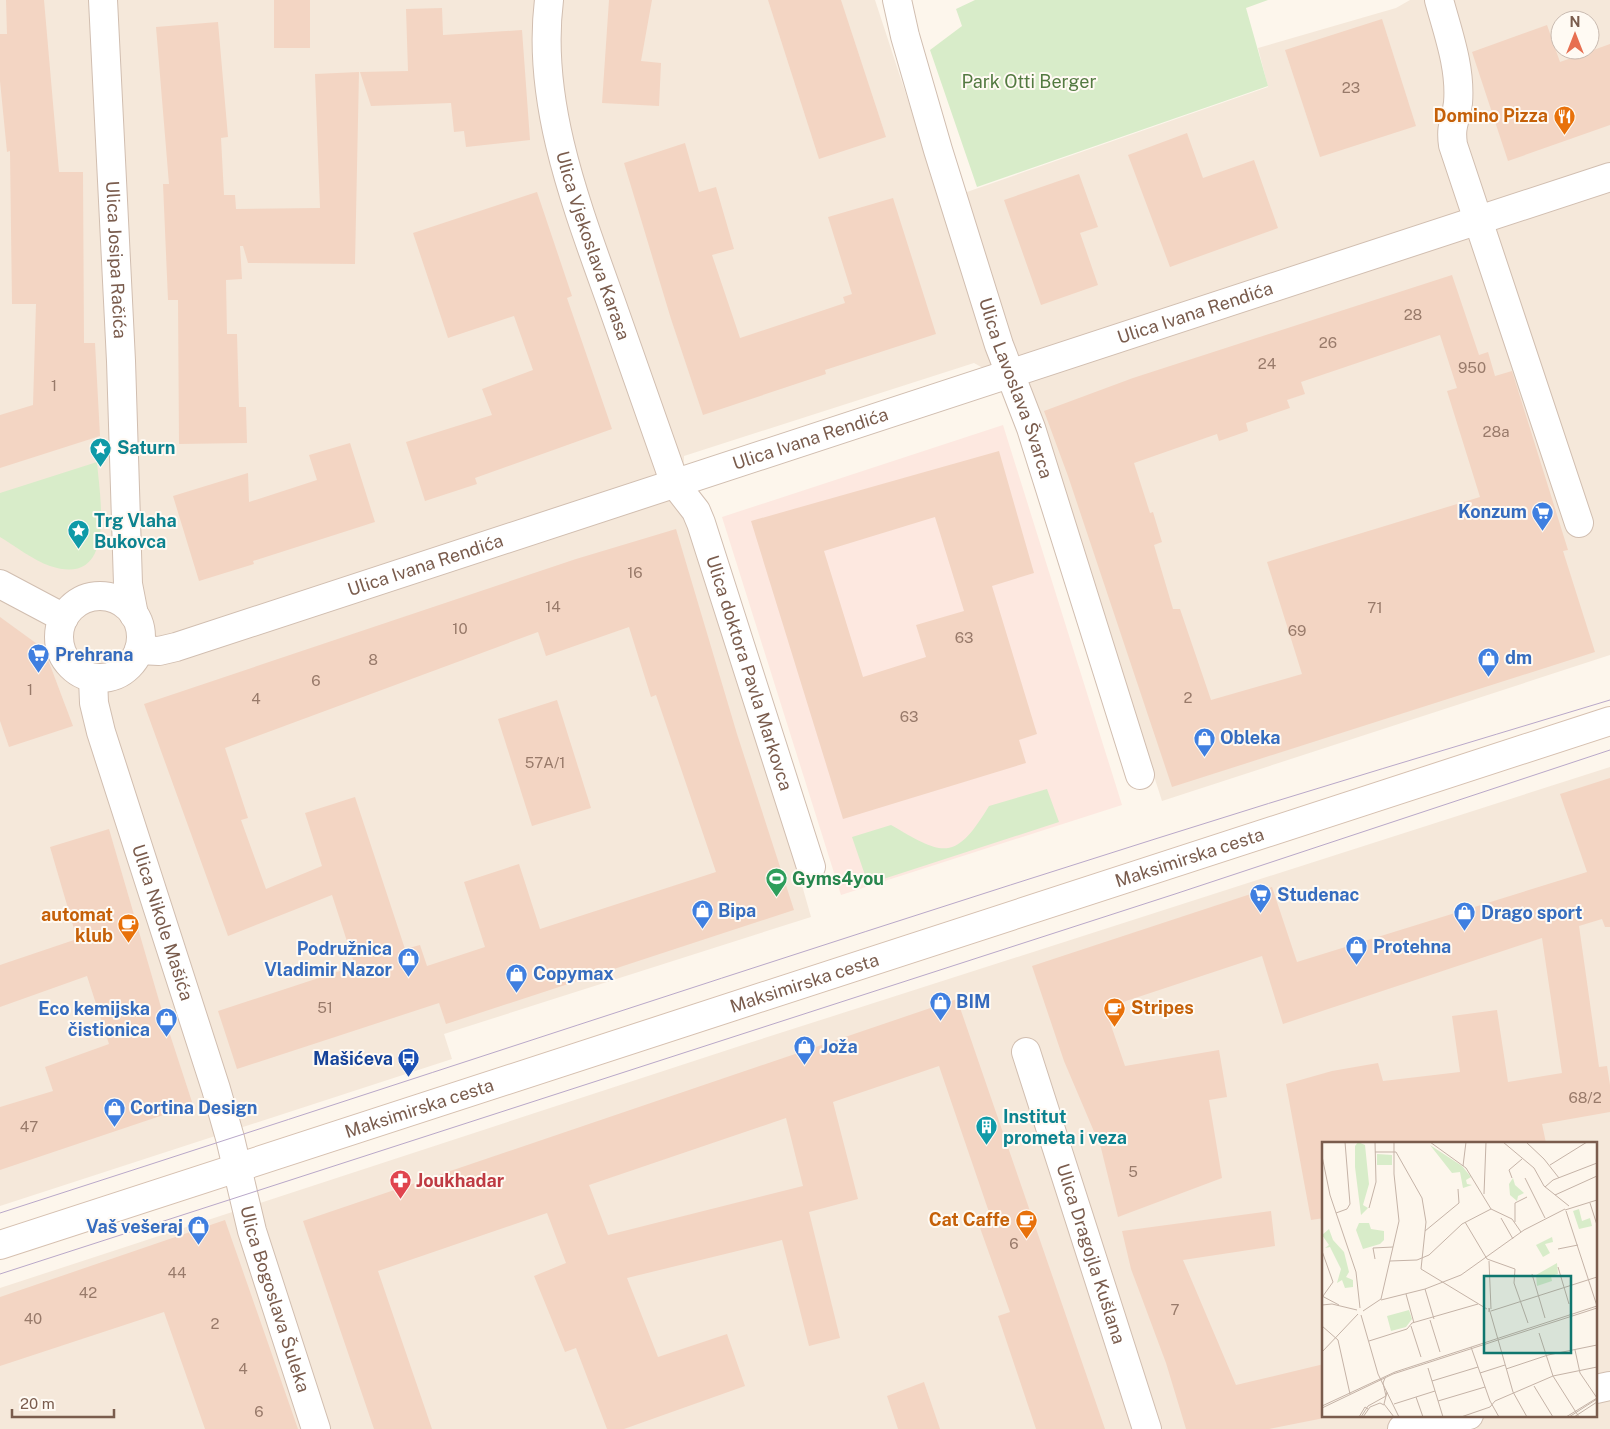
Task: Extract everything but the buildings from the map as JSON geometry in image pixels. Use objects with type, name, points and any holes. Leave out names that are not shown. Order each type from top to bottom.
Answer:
[{"type":"street","name":"Ulica Josipa Račića","points":[[103,0],[128,584],[134,615]]},
{"type":"street","name":"Ulica Vjekoslava Karasa","points":[[549,0],[547,47],[549,82],[569,175],[590,244],[675,484]]},
{"type":"street","name":"Ulica Lavoslava Švarca","points":[[897,0],[905,36],[938,150],[999,345],[1031,428],[1140,775]]},
{"type":"street","points":[[1439,0],[1455,60],[1458,103],[1451,130],[1453,145],[1480,220],[1579,523]]},
{"type":"street","name":"Ulica Ivana Rendića","points":[[139,650],[159,650],[176,647],[1610,177]]},
{"type":"street","name":"Ulica doktora Pavla Markovca","points":[[675,484],[696,511],[701,523],[811,867]]},
{"type":"street","points":[[0,584],[64,618]]},
{"type":"street","points":[[92,597],[104,597],[126,606],[134,615],[139,626],[139,650],[134,660],[116,675],[93,678],[82,674],[65,660],[59,639],[60,628],[71,608],[81,601],[92,597]]},
{"type":"street","name":"Ulica Nikole Mašića","points":[[93,678],[94,703],[102,732],[216,1089],[238,1167]]},
{"type":"street","name":"Maksimirska cesta","points":[[0,1245],[1610,720]]},
{"type":"street","name":"Ulica Dragojla Kušlana","points":[[1026,1052],[1147,1429]]},
{"type":"street","name":"Ulica Bogoslava Šuleka","points":[[238,1167],[252,1231],[316,1429]]},
{"type":"street","points":[[1402,1429],[1464,1416]]},
{"type":"shaded area","points":[[0,0],[875,0],[941,201],[1268,87],[1258,48],[1396,8],[1410,0],[1610,0],[1610,655],[1162,801],[1031,395],[974,363],[684,456],[683,511],[792,850],[811,917],[444,1034],[452,1059],[0,1206]]},
{"type":"shaded area","points":[[1003,425],[1122,805],[841,895],[722,517]]},
{"type":"shaded area","points":[[1610,767],[1610,1429],[0,1429],[0,1288],[749,1043]]},
{"type":"green space","name":"Park Otti Berger","points":[[975,0],[1268,0],[1246,8],[1268,86],[977,187],[930,50],[962,26],[956,9]]},
{"type":"green space","points":[[97,462],[101,517],[100,536],[95,553],[86,564],[71,569],[50,566],[31,557],[0,537],[0,493]]},
{"type":"green space","points":[[1047,789],[1059,822],[868,884],[852,837],[891,825],[924,843],[947,848],[957,845],[967,837],[989,806]]},
{"type":"tram line","points":[[0,1213],[1010,885],[1610,700]]},
{"type":"tram line","points":[[0,1274],[1175,894],[1610,750]]},
{"type":"place","name":"Domino Pizza","points":[[1564,135]]},
{"type":"place","name":"Saturn","points":[[101,467]]},
{"type":"place","name":"Konzum","points":[[1543,531]]},
{"type":"place","name":"Trg Vlaha Bukovca","points":[[78,550]]},
{"type":"place","name":"Prehrana","points":[[39,674]]},
{"type":"place","name":"dm","points":[[1489,677]]},
{"type":"place","name":"Obleka","points":[[1204,757]]},
{"type":"place","name":"Gyms4you","points":[[776,898]]},
{"type":"place","name":"Studenac","points":[[1261,914]]},
{"type":"place","name":"Bipa","points":[[702,930]]},
{"type":"place","name":"Drago sport","points":[[1465,932]]},
{"type":"place","name":"automat klub","points":[[129,944]]},
{"type":"place","name":"Protehna","points":[[1357,966]]},
{"type":"place","name":"Podružnica Vladimir Nazor","points":[[408,978]]},
{"type":"place","name":"Copymax","points":[[517,993]]},
{"type":"place","name":"BIM","points":[[940,1021]]},
{"type":"place","name":"Stripes","points":[[1115,1027]]},
{"type":"place","name":"Eco kemijska čistionica","points":[[166,1038]]},
{"type":"place","name":"Joža","points":[[805,1066]]},
{"type":"place","name":"Mašićeva","points":[[409,1078]]},
{"type":"place","name":"Cortina Design","points":[[114,1127]]},
{"type":"place","name":"Institut prometa i veza","points":[[987,1146]]},
{"type":"place","name":"Joukhadar","points":[[400,1200]]},
{"type":"place","name":"Cat Caffe","points":[[1026,1239]]},
{"type":"place","name":"Vaš vešeraj","points":[[199,1246]]}]
